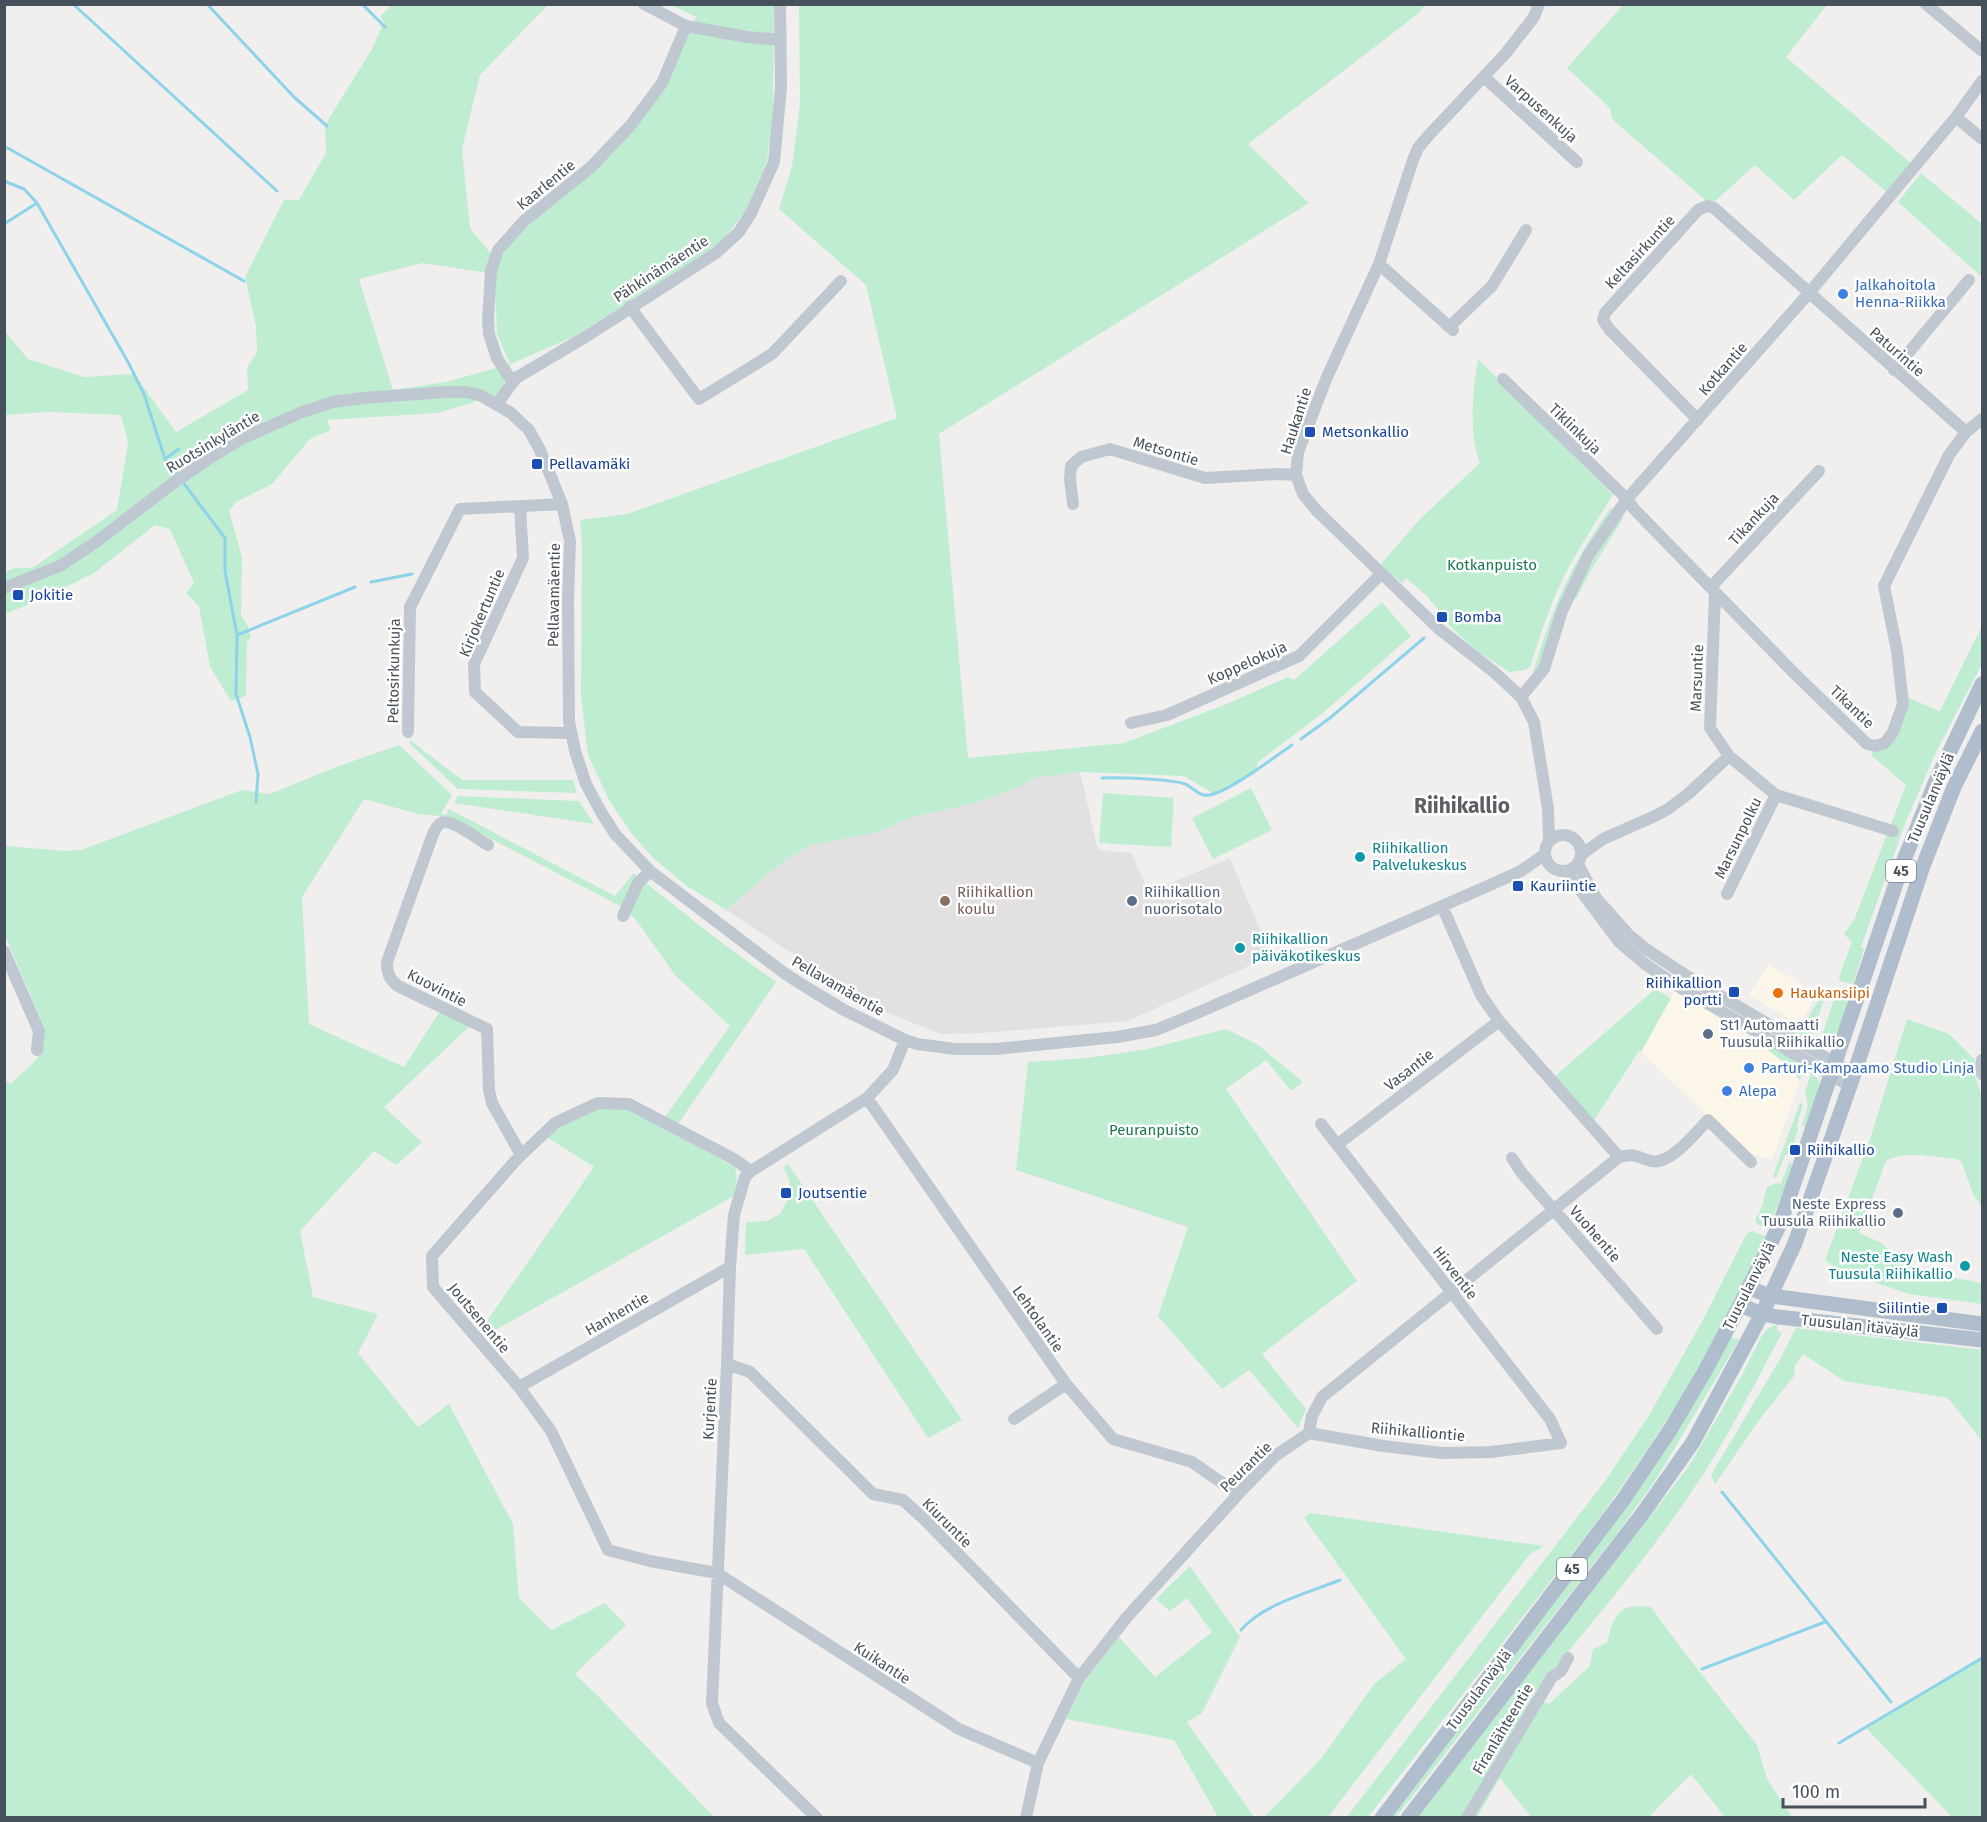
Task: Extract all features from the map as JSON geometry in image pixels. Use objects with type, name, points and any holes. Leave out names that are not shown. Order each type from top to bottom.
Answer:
[{"type":"main road","name":"Tuusulanväylä","points":[[1382,1818],[1623,1500],[1670,1430],[1740,1305],[1780,1224],[1904,860],[1936,781],[1983,684]]},
{"type":"main road","name":"Tuusulanväylä","points":[[1408,1818],[1643,1513],[1693,1442],[1762,1314],[1795,1243],[1923,866],[1954,787],[1983,731]]},
{"type":"main road","name":"Tuusulan itäväylä","points":[[1748,1288],[1771,1296],[1983,1324]]},
{"type":"main road","name":"Tuusulan itäväylä","points":[[1740,1305],[1762,1314],[1800,1320],[1983,1340]]},
{"type":"street","points":[[644,4],[686,26],[759,38],[781,39]]},
{"type":"street","name":"Pähkinämäentie","points":[[497,404],[516,378],[587,336],[716,253],[739,232],[751,213],[774,162],[781,87],[780,4]]},
{"type":"street","name":"Haukantie","points":[[1539,4],[1534,17],[1506,52],[1418,148],[1379,264],[1327,376],[1305,430],[1298,452],[1296,475],[1308,502],[1438,628],[1494,672],[1521,697],[1534,722],[1548,809],[1549,842]]},
{"type":"street","points":[[1926,4],[1983,51]]},
{"type":"street","name":"Kaarlentie","points":[[513,383],[497,358],[489,327],[491,271],[498,250],[524,221],[591,167],[645,108],[662,83],[686,26]]},
{"type":"street","name":"Varpusenkuja","points":[[1484,77],[1577,162]]},
{"type":"street","name":"Kotkantie","points":[[1521,697],[1544,669],[1562,611],[1588,556],[1626,499],[1809,293],[1956,117],[1983,81]]},
{"type":"street","points":[[1956,117],[1983,139]]},
{"type":"street","name":"Keltasirkuntie","points":[[1698,420],[1609,329],[1603,320],[1605,312],[1698,210],[1707,206],[1713,208],[1809,293]]},
{"type":"street","points":[[1379,264],[1451,329],[1492,286],[1526,230]]},
{"type":"street","points":[[1894,370],[1969,280]]},
{"type":"street","points":[[630,307],[699,399],[772,354],[842,281]]},
{"type":"street","name":"Paturintie","points":[[1809,293],[1966,432]]},
{"type":"street","name":"Tiklinkuja","points":[[1503,379],[1626,499]]},
{"type":"street","name":"Ruotsinkyläntie","points":[[4,588],[60,566],[207,460],[241,439],[302,412],[333,402],[363,398],[466,392],[480,395],[497,404]]},
{"type":"street","name":"Pellavamäentie","points":[[497,404],[511,413],[529,430],[540,450],[562,504],[570,541],[568,721],[586,784],[615,834],[650,871],[784,973],[844,1010],[905,1040],[933,1047],[994,1049],[1140,1034],[1192,1016],[1547,860]]},
{"type":"street","name":"Tikantie","points":[[1626,499],[1792,671],[1867,744],[1875,746],[1885,743],[1893,732],[1903,704],[1897,651],[1884,586],[1949,455],[1966,432],[1983,419]]},
{"type":"street","name":"Metsontie","points":[[1073,504],[1071,466],[1081,457],[1110,449],[1204,478],[1296,475]]},
{"type":"street","name":"Tikankuja","points":[[1713,590],[1819,471]]},
{"type":"street","name":"Peltosirkunkuja","points":[[408,732],[410,607],[459,509],[562,504]]},
{"type":"street","name":"Kirjokertuntie","points":[[520,506],[523,558],[474,664],[475,692],[518,732],[571,733]]},
{"type":"street","name":"Koppelokuja","points":[[1131,723],[1167,715],[1299,657],[1382,574]]},
{"type":"street","name":"Marsuntie","points":[[1713,590],[1710,728],[1729,756],[1776,795],[1893,831]]},
{"type":"street","points":[[1566,871],[1578,854],[1603,839],[1668,809],[1729,756]]},
{"type":"street","name":"Marsunpolku","points":[[1728,894],[1776,795]]},
{"type":"street","name":"Haukantie","points":[[1548,809],[1564,836]]},
{"type":"street","name":"Kuovintie","points":[[488,845],[452,823],[444,821],[439,824],[433,834],[387,962],[387,972],[390,980],[398,986],[487,1029],[489,1090],[492,1103],[521,1155]]},
{"type":"street","points":[[1834,1070],[1639,944],[1591,891],[1574,839],[1559,836],[1549,842],[1547,860],[1555,869],[1566,871],[1619,942],[1645,964],[1676,985],[1852,1080]]},
{"type":"street","points":[[623,916],[638,883],[650,871]]},
{"type":"street","points":[[1442,906],[1481,995],[1499,1021],[1619,1157]]},
{"type":"street","points":[[4,951],[39,1031],[37,1050]]},
{"type":"street","name":"Vasantie","points":[[1338,1144],[1499,1021]]},
{"type":"street","points":[[751,1171],[867,1098],[893,1071],[905,1040]]},
{"type":"street","points":[[1983,1060],[1981,1069],[1983,1074]]},
{"type":"street","name":"Lehtolantie","points":[[867,1098],[1066,1384],[1113,1439],[1192,1462],[1238,1494]]},
{"type":"street","name":"Joutsenentie","points":[[717,1573],[650,1561],[608,1550],[551,1431],[519,1387],[433,1287],[432,1256],[521,1155],[555,1123],[598,1102],[629,1104],[734,1159],[751,1171]]},
{"type":"street","points":[[1309,1433],[1312,1416],[1322,1397],[1619,1157],[1632,1154],[1660,1162],[1669,1158],[1708,1120],[1750,1162]]},
{"type":"street","name":"Hirventie","points":[[1321,1124],[1550,1419],[1561,1443]]},
{"type":"street","name":"Vuohentie","points":[[1512,1158],[1554,1211],[1657,1329]]},
{"type":"street","name":"Kurjentie","points":[[751,1171],[745,1178],[734,1215],[730,1267],[712,1703],[719,1723],[817,1818]]},
{"type":"street","name":"Hanhentie","points":[[519,1387],[730,1267]]},
{"type":"street","name":"Kiuruntie","points":[[727,1364],[750,1372],[873,1494],[903,1500],[1079,1678]]},
{"type":"street","points":[[1014,1419],[1066,1384]]},
{"type":"street","name":"Riihikalliontie","points":[[1309,1433],[1383,1446],[1442,1452],[1491,1452],[1561,1443]]},
{"type":"street","name":"Peurantie","points":[[1026,1818],[1038,1763],[1079,1678],[1127,1617],[1238,1494],[1275,1456],[1309,1433]]},
{"type":"street","name":"Kuikantie","points":[[717,1573],[959,1729],[1038,1763]]},
{"type":"street","name":"Firanlähteentie","points":[[1467,1818],[1552,1677],[1561,1671],[1568,1658]]},
{"type":"shaded area","name":"Riihikallion koulu","points":[[1080,772],[1098,850],[1131,853],[1149,892],[1230,858],[1271,956],[1128,1021],[941,1034],[875,1008],[726,910],[785,860],[812,845],[875,833],[912,817],[971,804],[1018,788],[1033,778]]},
{"type":"shaded area","points":[[1769,964],[1816,994],[1803,1018],[1791,1020],[1749,995]]},
{"type":"shaded area","points":[[1675,990],[1754,1039],[1782,1061],[1800,1080],[1772,1160],[1745,1152],[1641,1052]]},
{"type":"green space","points":[[391,5],[548,5],[480,75],[462,149],[470,228],[491,254],[487,273],[423,263],[359,279],[393,390],[446,382],[510,364],[497,334],[495,278],[499,260],[517,235],[669,80],[696,17],[671,5],[774,5],[773,114],[767,161],[745,212],[724,238],[707,252],[575,336],[511,364],[504,382],[507,392],[438,413],[327,420],[331,430],[310,439],[272,484],[236,502],[229,511],[242,557],[241,615],[251,637],[247,642],[246,696],[231,701],[210,667],[199,606],[186,593],[194,583],[170,529],[155,525],[94,573],[5,614],[5,572],[15,568],[32,568],[117,510],[128,443],[121,415],[48,412],[5,415],[4,330],[28,359],[84,377],[134,374],[176,432],[248,390],[247,368],[257,352],[256,326],[245,277],[284,200],[299,200],[326,153],[325,125],[372,49],[384,22],[380,17]]},
{"type":"green space","points":[[799,5],[1426,5],[1419,13],[1248,144],[1309,203],[939,434],[968,758],[1124,743],[1229,703],[1288,677],[1294,680],[1382,602],[1411,636],[1323,713],[1258,762],[1255,774],[1213,793],[1184,776],[1080,772],[1033,778],[1018,788],[971,804],[912,817],[875,833],[812,845],[785,860],[726,910],[687,886],[653,858],[632,834],[609,800],[588,755],[581,697],[582,543],[580,520],[627,514],[897,418],[866,285],[779,209],[792,166],[800,104]]},
{"type":"green space","points":[[1623,5],[1827,5],[1786,57],[1913,165],[1888,193],[1842,155],[1794,200],[1755,165],[1711,205],[1612,119],[1610,108],[1567,68]]},
{"type":"green space","points":[[1921,173],[1982,224],[1982,277],[1898,202]]},
{"type":"green space","name":"Kotkanpuisto","points":[[1478,359],[1613,495],[1561,583],[1545,620],[1530,667],[1511,673],[1475,650],[1447,623],[1447,620],[1425,594],[1406,578],[1402,583],[1380,565],[1420,519],[1480,463],[1473,425],[1473,398]]},
{"type":"green space","points":[[1611,508],[1613,509],[1540,665],[1533,673],[1550,620],[1564,588],[1580,556]]},
{"type":"green space","points":[[1621,517],[1623,519],[1576,599],[1574,598],[1589,566]]},
{"type":"green space","points":[[1982,626],[1982,664],[1935,754],[1903,829],[1861,947],[1864,949],[1853,984],[1840,981],[1839,976],[1852,942],[1844,934],[1854,920],[1906,785],[1872,756],[1872,749],[1886,745],[1904,696],[1940,711]]},
{"type":"green space","points":[[410,740],[462,780],[573,780],[577,793],[458,789],[410,744]]},
{"type":"green space","points":[[399,745],[452,795],[441,814],[446,815],[449,809],[615,896],[634,873],[636,875],[622,907],[449,817],[418,814],[364,799],[302,897],[309,1024],[404,1067],[442,1008],[473,1023],[384,1107],[422,1142],[396,1165],[374,1151],[300,1231],[313,1297],[378,1314],[358,1353],[418,1427],[449,1404],[513,1524],[519,1598],[551,1630],[605,1603],[626,1625],[575,1674],[714,1817],[5,1817],[5,1080],[11,1084],[38,1058],[45,1029],[7,940],[5,941],[5,846],[65,851],[81,850],[242,790],[270,794],[336,767]]},
{"type":"green space","points":[[1251,788],[1272,830],[1213,859],[1192,818]]},
{"type":"green space","points":[[1103,793],[1174,798],[1171,847],[1099,843]]},
{"type":"green space","points":[[458,796],[579,801],[594,824],[454,803]]},
{"type":"green space","points":[[646,883],[776,982],[678,1124],[665,1117],[730,1026],[675,975],[629,913]]},
{"type":"green space","points":[[1655,989],[1671,998],[1641,1052],[1639,1051],[1593,1122],[1554,1077]]},
{"type":"green space","points":[[1837,990],[1848,992],[1843,1020],[1833,1039],[1829,1042],[1820,1042]]},
{"type":"green space","points":[[1825,996],[1811,1039],[1795,1032],[1819,1001]]},
{"type":"green space","points":[[1907,1019],[1949,1034],[1975,1060],[1974,1073],[1982,1096],[1982,1206],[1974,1196],[1961,1161],[1930,1156],[1902,1156],[1886,1161],[1859,1233],[1880,1242],[1905,1263],[1944,1276],[1982,1283],[1982,1304],[1909,1294],[1836,1269],[1825,1260],[1870,1139]]},
{"type":"green space","name":"Peuranpuisto","points":[[1226,1029],[1257,1044],[1303,1082],[1291,1091],[1266,1060],[1226,1089],[1357,1281],[1262,1354],[1306,1409],[1298,1428],[1249,1370],[1222,1389],[1158,1316],[1188,1227],[1016,1170],[1028,1062],[1087,1058],[1148,1049]]},
{"type":"green space","points":[[1756,1036],[1804,1065],[1800,1080],[1782,1061],[1754,1039]]},
{"type":"green space","points":[[1811,1072],[1819,1080],[1820,1087],[1805,1127],[1802,1125],[1807,1106],[1805,1093]]},
{"type":"green space","points":[[1800,1103],[1803,1104],[1790,1155],[1785,1155],[1776,1178],[1773,1176]]},
{"type":"green space","points":[[598,1106],[627,1107],[735,1167],[737,1179],[734,1196],[485,1336],[480,1331],[594,1167],[545,1136],[556,1125]]},
{"type":"green space","points":[[1789,1162],[1792,1163],[1788,1181],[1768,1229],[1757,1224],[1755,1220],[1762,1207],[1767,1187],[1777,1183],[1781,1184]]},
{"type":"green space","points":[[788,1164],[962,1420],[928,1438],[804,1249],[745,1255],[746,1222],[767,1221],[780,1214],[791,1194],[789,1179],[783,1167]]},
{"type":"green space","points":[[1752,1231],[1765,1236],[1722,1326],[1679,1401],[1604,1512],[1368,1817],[1346,1818],[1605,1481],[1648,1417],[1704,1318],[1747,1233]]},
{"type":"green space","points":[[1777,1324],[1777,1330],[1782,1333],[1736,1420],[1698,1483],[1629,1577],[1531,1697],[1549,1704],[1590,1666],[1593,1649],[1607,1643],[1612,1624],[1620,1612],[1632,1606],[1651,1607],[1757,1745],[1767,1779],[1792,1817],[1725,1817],[1691,1774],[1649,1817],[1531,1817],[1500,1778],[1477,1817],[1414,1818],[1689,1466],[1742,1375],[1761,1337],[1767,1329]]},
{"type":"green space","points":[[1796,1328],[1982,1350],[1982,1441],[1948,1398],[1844,1381],[1803,1354],[1795,1366],[1794,1376],[1760,1419],[1715,1484],[1711,1475]]},
{"type":"green space","points":[[1731,1337],[1739,1340],[1655,1481],[1616,1535],[1396,1817],[1388,1818]]},
{"type":"green space","points":[[1310,1513],[1544,1546],[1530,1554],[1328,1817],[1264,1817],[1321,1759],[1374,1684],[1406,1659],[1304,1518]]},
{"type":"green space","points":[[1190,1566],[1240,1637],[1202,1713],[1187,1722],[1254,1817],[1218,1817],[1174,1740],[1066,1719],[1084,1682],[1119,1637],[1155,1677],[1212,1632],[1187,1598],[1170,1611],[1156,1599]]},
{"type":"green space","points":[[1982,1658],[1982,1817],[1952,1817],[1866,1728]]},
{"type":"waterway","points":[[73,4],[277,191]]},
{"type":"waterway","points":[[207,4],[294,97],[327,126]]},
{"type":"waterway","points":[[362,4],[385,27]]},
{"type":"waterway","points":[[4,146],[244,281]]},
{"type":"waterway","points":[[4,181],[24,189],[37,203],[128,362],[144,394],[165,459],[178,476]]},
{"type":"waterway","points":[[4,224],[37,203]]},
{"type":"waterway","points":[[165,459],[179,449]]},
{"type":"waterway","points":[[182,481],[225,538],[225,571],[237,635],[236,694],[250,737],[258,774],[256,802]]},
{"type":"waterway","points":[[371,582],[412,574]]},
{"type":"waterway","points":[[237,635],[355,587]]},
{"type":"waterway","points":[[1301,739],[1330,718],[1424,638]]},
{"type":"waterway","points":[[1102,778],[1178,782],[1188,785],[1202,795],[1209,795],[1228,788],[1292,745]]},
{"type":"waterway","points":[[1722,1492],[1891,1702]]},
{"type":"waterway","points":[[1241,1630],[1250,1621],[1274,1606],[1340,1580]]},
{"type":"waterway","points":[[1702,1669],[1825,1622]]},
{"type":"waterway","points":[[1839,1743],[1982,1658]]},
{"type":"place","name":"Jalkahoitola Henna-Riikka","points":[[1843,294]]},
{"type":"place","name":"Metsonkallio","points":[[1310,432]]},
{"type":"place","name":"Pellavamäki","points":[[537,464]]},
{"type":"place","name":"Jokitie","points":[[18,595]]},
{"type":"place","name":"Bomba","points":[[1442,617]]},
{"type":"place","name":"Riihikallion Palvelukeskus","points":[[1360,857]]},
{"type":"place","name":"Kauriintie","points":[[1518,886]]},
{"type":"place","name":"Riihikallion koulu","points":[[945,901]]},
{"type":"place","name":"Riihikallion nuorisotalo","points":[[1132,901]]},
{"type":"place","name":"Riihikallion päiväkotikeskus","points":[[1240,948]]},
{"type":"place","name":"Riihikallion portti","points":[[1734,992]]},
{"type":"place","name":"Haukansiipi","points":[[1778,993]]},
{"type":"place","name":"St1 Automaatti Tuusula Riihikallio","points":[[1708,1034]]},
{"type":"place","name":"Parturi-Kampaamo Studio Linja","points":[[1749,1068]]},
{"type":"place","name":"Alepa","points":[[1727,1091]]},
{"type":"place","name":"Riihikallio","points":[[1795,1150]]},
{"type":"place","name":"Joutsentie","points":[[786,1193]]},
{"type":"place","name":"Neste Express Tuusula Riihikallio","points":[[1898,1213]]},
{"type":"place","name":"Neste Easy Wash Tuusula Riihikallio","points":[[1965,1266]]},
{"type":"place","name":"Siilintie","points":[[1942,1308]]},
{"type":"district","name":"Riihikallio","points":[[1462,806]]}]
